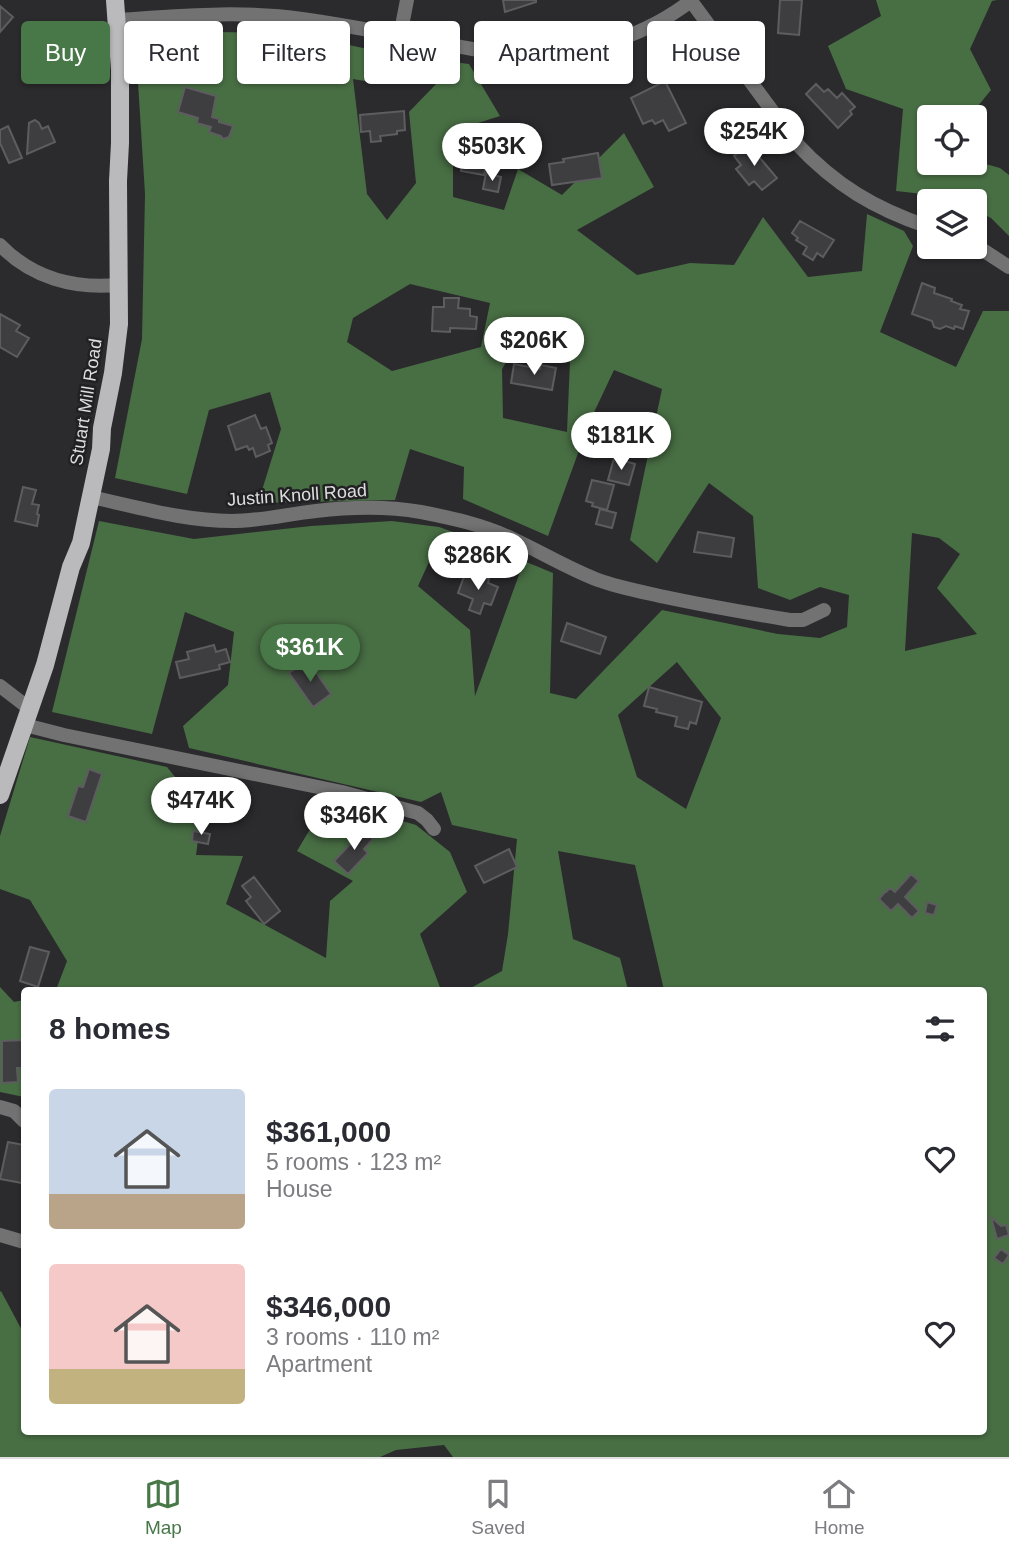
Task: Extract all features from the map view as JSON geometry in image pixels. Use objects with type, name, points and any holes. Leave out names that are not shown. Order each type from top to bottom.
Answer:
[{"type":"main road","name":"Stuart Mill Road","points":[[0,796],[45,665],[71,567],[81,543],[101,449],[102,428],[113,373],[119,324],[120,70],[115,0]]},
{"type":"street","points":[[403,21],[407,0]]},
{"type":"street","points":[[460,46],[526,55],[591,48],[637,33],[692,0],[811,160],[851,192],[917,222]]},
{"type":"street","points":[[117,20],[188,15],[262,15],[364,30]]},
{"type":"street","points":[[0,246],[37,272],[60,281],[80,286],[118,285]]},
{"type":"street","points":[[987,253],[1009,267]]},
{"type":"street","name":"Justin Knoll Road","points":[[91,497],[181,517],[207,520],[266,519],[314,511],[358,508],[417,511],[482,527],[590,576],[624,588],[716,608],[790,620],[803,620],[824,610]]},
{"type":"street","points":[[0,687],[28,717],[64,735],[330,790],[408,809],[427,820],[433,829]]},
{"type":"street","points":[[0,1107],[14,1111],[21,1118]]},
{"type":"street","points":[[0,1235],[21,1241]]},
{"type":"green space","points":[[876,0],[997,0],[992,1],[970,49],[991,90],[979,105],[917,105],[917,175],[987,175],[987,164],[1000,168],[1009,175],[1009,236],[987,216],[987,189],[917,189],[917,193],[896,191],[903,109],[846,89],[828,46],[881,16]]},
{"type":"green space","points":[[223,32],[237,32],[237,84],[350,84],[350,45],[364,48],[364,81],[353,79],[367,194],[387,220],[416,183],[409,112],[436,84],[460,84],[460,63],[469,64],[474,72],[474,84],[481,84],[500,116],[453,131],[453,197],[504,210],[518,169],[562,195],[624,133],[654,187],[577,230],[637,275],[690,263],[734,265],[763,217],[808,277],[862,271],[867,214],[904,231],[913,246],[880,332],[956,367],[983,311],[1009,311],[1009,1457],[453,1457],[444,1445],[396,1450],[380,1457],[0,1457],[1,1291],[21,1328],[21,1435],[987,1435],[987,987],[663,987],[635,865],[558,851],[573,939],[620,958],[627,987],[473,987],[502,971],[517,839],[452,825],[441,792],[421,802],[189,748],[183,726],[228,685],[234,632],[185,612],[152,734],[52,712],[99,521],[194,539],[311,526],[392,521],[439,527],[499,548],[494,566],[429,562],[418,586],[470,630],[475,696],[524,561],[553,573],[550,693],[576,699],[662,610],[778,634],[820,638],[847,627],[849,595],[820,587],[790,600],[758,588],[753,516],[709,483],[657,563],[630,540],[662,389],[614,370],[589,423],[548,536],[463,499],[464,467],[410,449],[395,500],[258,503],[281,429],[270,392],[209,410],[187,494],[115,478],[142,339],[145,194],[138,84],[223,84]],"holes":[[[410,284],[490,303],[481,347],[392,371],[347,342],[353,318]],[[525,331],[570,361],[567,432],[503,418],[502,369]],[[912,533],[939,538],[960,554],[937,588],[977,634],[905,651]],[[677,662],[721,718],[686,809],[637,777],[618,715]]]},
{"type":"green space","points":[[30,737],[167,767],[202,810],[196,855],[243,856],[226,904],[326,958],[330,901],[353,881],[297,851],[328,799],[416,825],[450,852],[467,892],[420,934],[440,987],[57,987],[67,961],[30,900],[0,889],[0,836]]},
{"type":"green space","points":[[0,987],[14,1002],[21,1001],[21,1096],[0,1092]]},
{"type":"building","points":[[503,0],[536,0],[536,2],[505,12]]},
{"type":"building","points":[[780,0],[802,0],[799,35],[778,33]]},
{"type":"building","points":[[0,6],[13,17],[0,32]]},
{"type":"building","points":[[659,84],[666,84],[686,123],[669,131],[663,120],[655,124],[652,120],[643,124],[631,98]]},
{"type":"building","points":[[816,84],[824,92],[828,89],[837,98],[842,93],[855,107],[838,128],[806,94]]},
{"type":"building","points":[[185,87],[216,96],[212,117],[233,126],[229,137],[223,139],[209,132],[211,127],[197,123],[198,118],[178,112]]},
{"type":"building","points":[[404,111],[405,130],[397,131],[397,134],[380,136],[381,141],[371,142],[370,131],[361,132],[360,115]]},
{"type":"building","points":[[35,120],[42,129],[48,126],[55,142],[27,154],[29,123]]},
{"type":"building","points":[[8,126],[22,158],[9,163],[0,143],[0,130]]},
{"type":"building","points":[[468,132],[491,136],[484,175],[461,171]]},
{"type":"building","points":[[748,144],[777,178],[762,190],[754,181],[749,185],[736,169],[741,165],[734,156]]},
{"type":"building","points":[[598,153],[602,178],[552,185],[549,164]]},
{"type":"building","points":[[486,173],[501,177],[498,192],[483,189]]},
{"type":"building","points":[[800,221],[834,240],[823,257],[817,253],[813,260],[803,254],[807,247],[796,240],[798,238],[792,233]]},
{"type":"building","points":[[922,283],[935,288],[934,293],[962,305],[960,309],[969,311],[963,329],[946,326],[940,329],[934,327],[932,321],[912,314]]},
{"type":"building","points":[[444,298],[459,298],[458,308],[470,309],[470,316],[477,317],[476,329],[450,328],[450,332],[432,331],[433,307],[444,307]]},
{"type":"building","points":[[0,314],[20,325],[16,331],[29,338],[17,357],[0,347]]},
{"type":"building","points":[[514,364],[540,369],[541,365],[556,368],[552,390],[511,383]]},
{"type":"building","points":[[255,415],[261,429],[266,427],[272,443],[268,445],[270,451],[256,457],[253,448],[249,450],[247,446],[236,450],[228,426]]},
{"type":"building","points":[[614,458],[635,464],[629,485],[608,480]]},
{"type":"building","points":[[592,480],[614,485],[607,510],[592,506],[593,503],[586,501]]},
{"type":"building","points":[[23,487],[36,490],[32,504],[39,505],[37,526],[15,521]]},
{"type":"building","points":[[600,509],[616,513],[612,528],[596,524]]},
{"type":"building","points":[[698,532],[734,538],[731,557],[694,552]]},
{"type":"building","points":[[465,574],[489,579],[488,583],[498,587],[491,605],[484,603],[480,614],[469,610],[473,599],[458,593]]},
{"type":"building","points":[[567,623],[606,637],[600,654],[561,641]]},
{"type":"building","points":[[214,645],[216,652],[226,649],[230,662],[219,665],[220,669],[180,678],[176,662],[189,659],[187,652]]},
{"type":"building","points":[[308,661],[331,694],[313,707],[289,673]]},
{"type":"building","points":[[649,687],[702,702],[696,724],[690,722],[688,729],[675,726],[677,717],[644,706]]},
{"type":"building","points":[[89,769],[102,774],[86,822],[68,816],[78,786],[83,787]]},
{"type":"building","points":[[362,828],[373,839],[364,849],[368,853],[348,874],[334,861]]},
{"type":"building","points":[[193,831],[210,834],[208,844],[192,841]]},
{"type":"building","points":[[509,849],[517,867],[484,883],[475,866]]},
{"type":"building","points":[[911,874],[919,881],[905,897],[919,911],[912,918],[898,904],[891,911],[879,899],[884,891],[890,888],[895,892]]},
{"type":"building","points":[[254,877],[280,911],[264,924],[246,901],[251,897],[242,886]]},
{"type":"building","points":[[927,902],[937,905],[934,915],[925,913]]},
{"type":"building","points":[[30,947],[49,952],[38,987],[20,981]]},
{"type":"building","points":[[21,1040],[18,1082],[2,1083],[2,1041]]},
{"type":"building","points":[[8,1142],[21,1144],[21,1183],[0,1179]]},
{"type":"building","points":[[991,1217],[1001,1226],[1006,1225],[1009,1235],[997,1239]]},
{"type":"building","points":[[1001,1249],[1009,1255],[1003,1264],[994,1258]]}]
